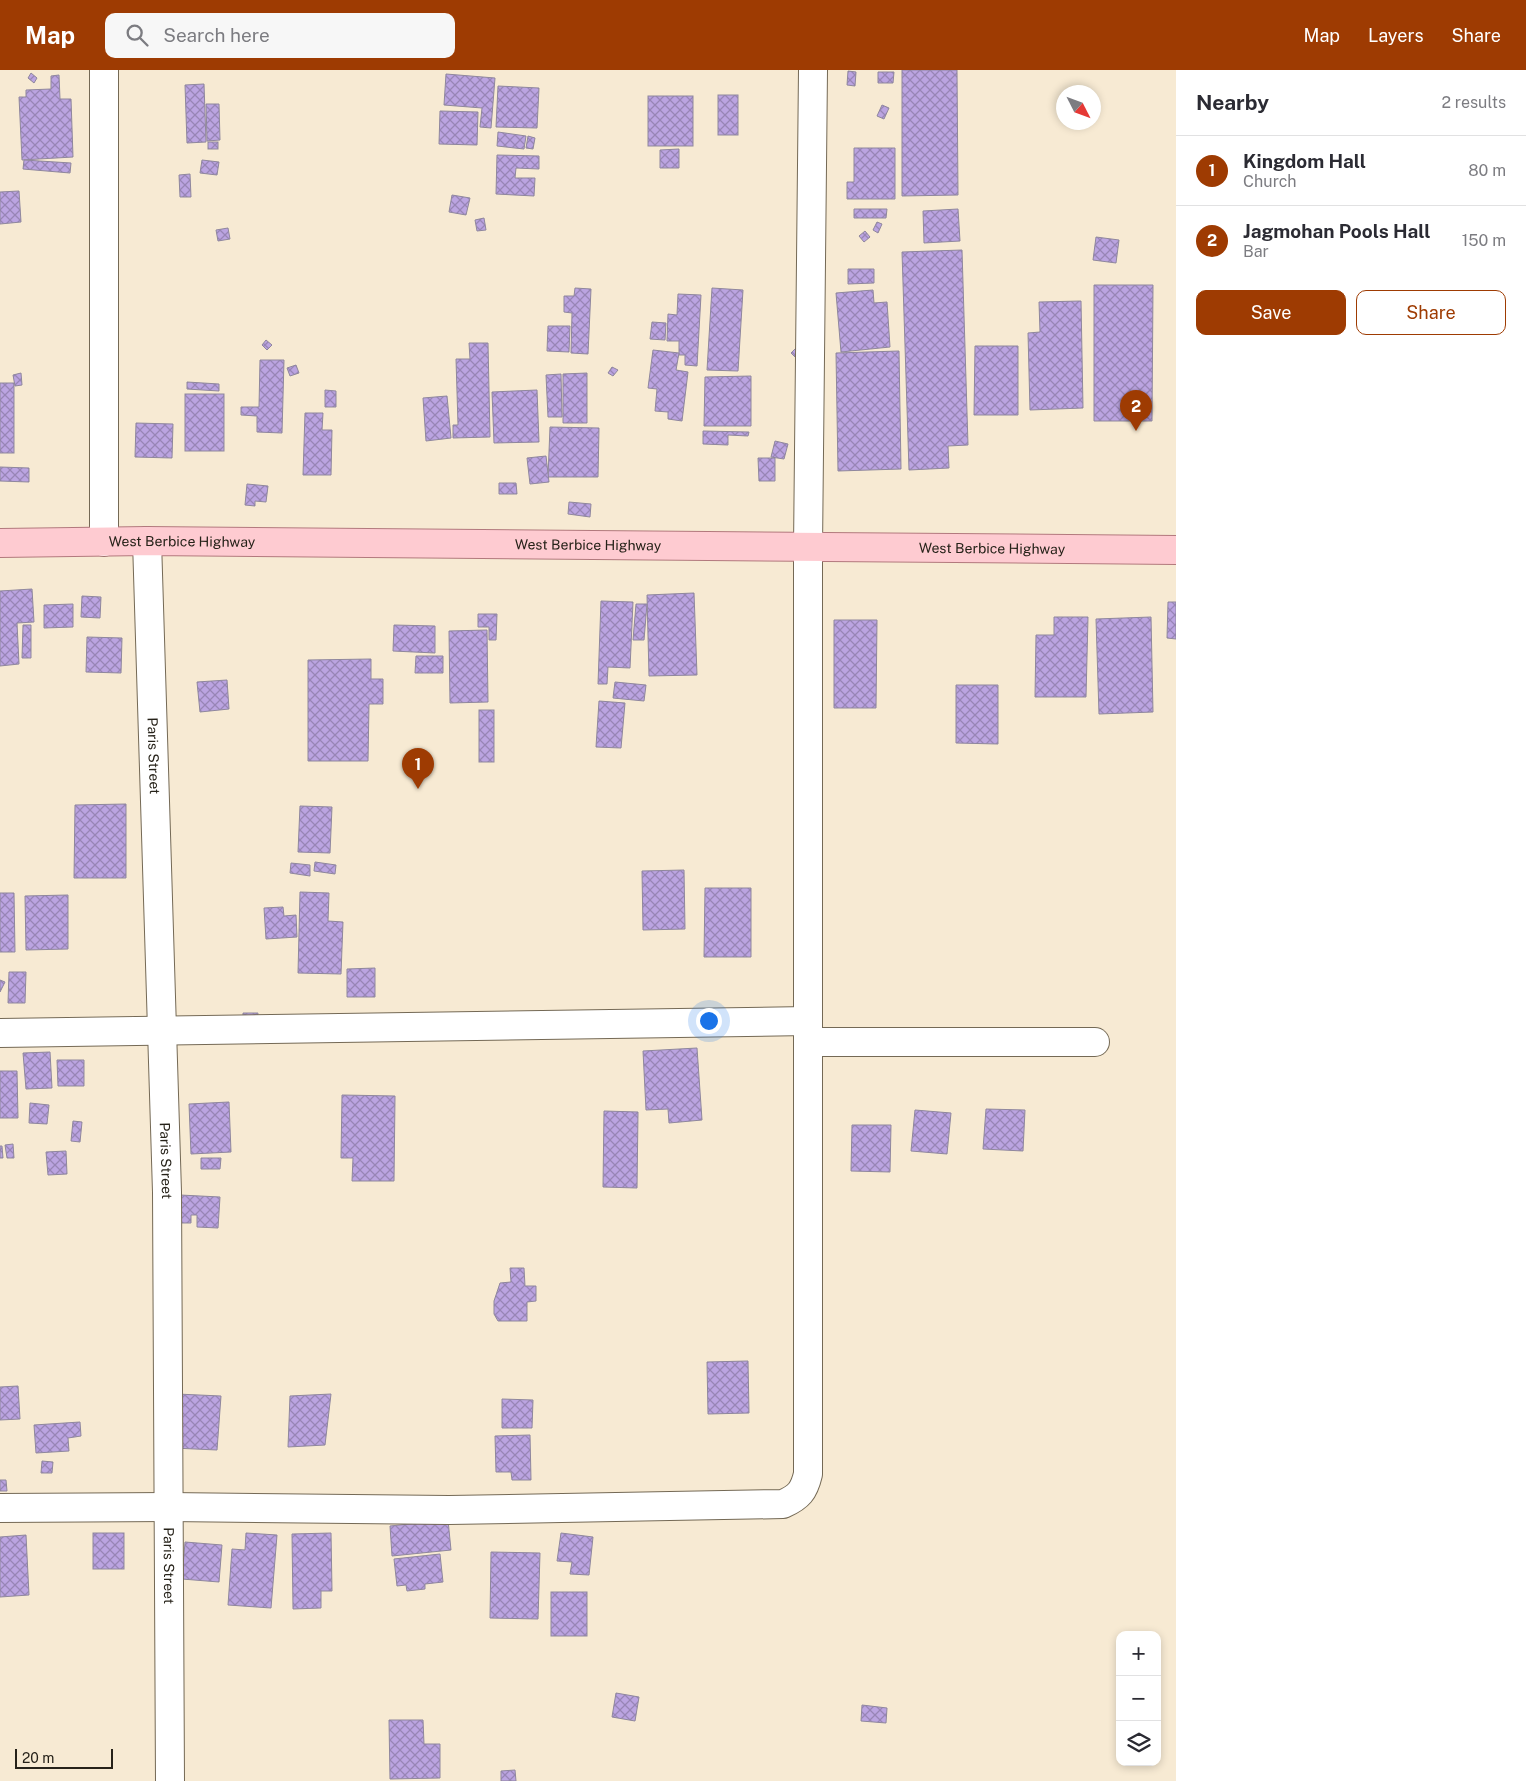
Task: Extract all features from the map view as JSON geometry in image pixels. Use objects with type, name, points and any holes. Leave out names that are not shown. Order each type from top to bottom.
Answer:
[{"type":"main road","name":"West Berbice Highway","points":[[0,543],[147,541],[1176,550]]},
{"type":"street","points":[[104,70],[104,542]]},
{"type":"street","points":[[0,1508],[169,1507],[448,1510],[783,1504],[797,1498],[804,1489],[808,1474],[808,548],[813,70]]},
{"type":"street","name":"Paris Street","points":[[147,541],[167,1192],[170,1781]]},
{"type":"street","points":[[0,1033],[162,1031],[808,1031],[1094,1042]]},
{"type":"building","points":[[902,70],[957,70],[958,195],[902,196]]},
{"type":"building","points":[[848,71],[856,72],[855,86],[847,85]]},
{"type":"building","points":[[878,72],[894,72],[893,83],[878,83]]},
{"type":"building","points":[[31,73],[37,78],[34,83],[28,78]]},
{"type":"building","points":[[446,74],[495,78],[491,128],[480,127],[482,108],[444,105]]},
{"type":"building","points":[[59,75],[60,99],[71,99],[73,157],[22,160],[19,97],[26,97],[26,90],[51,89],[51,76]]},
{"type":"building","points":[[204,84],[206,142],[187,143],[185,85]]},
{"type":"building","points":[[498,86],[539,88],[537,128],[496,127]]},
{"type":"building","points":[[718,95],[738,95],[738,135],[718,135]]},
{"type":"building","points":[[648,96],[693,96],[693,146],[648,146]]},
{"type":"building","points":[[206,104],[219,104],[220,140],[207,141]]},
{"type":"building","points":[[882,105],[889,108],[884,119],[877,116]]},
{"type":"building","points":[[440,111],[478,112],[477,145],[439,144]]},
{"type":"building","points":[[498,132],[526,136],[524,149],[497,146]]},
{"type":"building","points":[[528,136],[535,138],[533,149],[526,148]]},
{"type":"building","points":[[208,142],[218,142],[218,149],[208,149]]},
{"type":"building","points":[[854,148],[895,148],[895,199],[847,199],[847,182],[854,182]]},
{"type":"building","points":[[679,149],[679,168],[660,168],[660,150]]},
{"type":"building","points":[[497,155],[539,156],[539,169],[516,168],[515,178],[535,178],[534,196],[496,194]]},
{"type":"building","points":[[24,160],[71,163],[70,173],[23,169]]},
{"type":"building","points":[[202,160],[219,162],[217,175],[200,173]]},
{"type":"building","points":[[190,174],[191,197],[180,197],[179,175]]},
{"type":"building","points":[[19,191],[21,222],[0,224],[0,192]]},
{"type":"building","points":[[452,195],[470,198],[466,215],[449,212]]},
{"type":"building","points":[[854,209],[887,209],[886,218],[854,218]]},
{"type":"building","points":[[958,209],[960,241],[924,243],[923,211]]},
{"type":"building","points":[[484,218],[486,230],[477,231],[475,220]]},
{"type":"building","points":[[877,222],[882,224],[878,233],[873,230]]},
{"type":"building","points":[[228,228],[230,239],[218,241],[216,230]]},
{"type":"building","points":[[865,231],[870,237],[864,242],[859,236]]},
{"type":"building","points":[[1096,237],[1119,240],[1116,263],[1093,260]]},
{"type":"building","points":[[962,250],[968,445],[948,446],[949,468],[909,470],[902,252]]},
{"type":"building","points":[[848,269],[874,269],[874,283],[848,284]]},
{"type":"building","points":[[1094,285],[1153,285],[1152,421],[1094,421]]},
{"type":"building","points":[[575,288],[591,289],[588,354],[571,353],[572,313],[564,312],[564,296],[574,296]]},
{"type":"building","points":[[712,288],[743,290],[738,371],[707,370]]},
{"type":"building","points":[[873,290],[874,303],[887,302],[890,347],[841,352],[836,293]]},
{"type":"building","points":[[678,294],[701,295],[697,366],[685,365],[685,355],[679,355],[679,341],[667,341],[668,314],[677,315]]},
{"type":"building","points":[[1081,301],[1083,408],[1030,410],[1028,333],[1040,332],[1039,302]]},
{"type":"building","points":[[652,322],[666,323],[665,340],[650,339]]},
{"type":"building","points":[[548,326],[570,326],[569,352],[547,351]]},
{"type":"building","points":[[266,340],[272,345],[267,350],[262,345]]},
{"type":"building","points":[[469,343],[488,343],[490,437],[453,438],[453,425],[458,425],[456,359],[470,359]]},
{"type":"building","points":[[975,346],[1018,346],[1018,415],[974,415]]},
{"type":"building","points":[[797,347],[797,359],[791,353]]},
{"type":"building","points":[[653,350],[679,353],[676,370],[688,372],[682,421],[668,419],[668,412],[655,411],[657,389],[648,388]]},
{"type":"building","points":[[899,351],[901,469],[838,471],[836,353]]},
{"type":"building","points":[[260,360],[284,360],[282,433],[257,432],[257,416],[241,415],[241,407],[259,407]]},
{"type":"building","points":[[296,365],[299,373],[290,376],[287,368]]},
{"type":"building","points":[[612,367],[618,370],[613,376],[608,373]]},
{"type":"building","points":[[21,373],[22,385],[15,386],[13,375]]},
{"type":"building","points":[[587,373],[587,423],[563,423],[563,374]]},
{"type":"building","points":[[561,374],[562,417],[548,417],[546,375]]},
{"type":"building","points":[[751,376],[751,426],[704,426],[705,377]]},
{"type":"building","points":[[187,382],[219,384],[219,391],[187,389]]},
{"type":"building","points":[[0,383],[14,383],[14,453],[0,453]]},
{"type":"building","points":[[325,390],[336,391],[336,407],[325,407]]},
{"type":"building","points":[[537,390],[539,442],[494,443],[492,392]]},
{"type":"building","points":[[185,394],[224,394],[224,451],[185,451]]},
{"type":"building","points":[[447,396],[451,438],[426,441],[423,398]]},
{"type":"building","points":[[305,413],[323,413],[322,430],[332,430],[331,475],[303,475]]},
{"type":"building","points":[[136,423],[173,424],[172,458],[135,457]]},
{"type":"building","points":[[550,427],[599,428],[598,477],[548,477]]},
{"type":"building","points":[[703,431],[749,432],[748,436],[728,435],[728,445],[703,444]]},
{"type":"building","points":[[775,441],[788,444],[784,459],[771,457]]},
{"type":"building","points":[[546,456],[549,482],[530,484],[527,458]]},
{"type":"building","points":[[758,458],[775,458],[775,481],[759,481]]},
{"type":"building","points":[[0,467],[29,468],[29,482],[0,481]]},
{"type":"building","points":[[499,483],[516,483],[517,494],[499,494]]},
{"type":"building","points":[[247,484],[268,486],[266,502],[255,501],[255,506],[245,505]]},
{"type":"building","points":[[569,502],[591,504],[590,517],[568,514]]},
{"type":"building","points":[[32,589],[34,622],[17,623],[19,664],[0,666],[0,591]]},
{"type":"building","points":[[694,593],[697,675],[649,676],[647,595]]},
{"type":"building","points":[[82,596],[101,597],[100,618],[81,617]]},
{"type":"building","points":[[601,601],[633,602],[630,668],[608,667],[607,684],[598,684]]},
{"type":"building","points":[[1168,602],[1176,602],[1176,639],[1167,638]]},
{"type":"building","points":[[73,604],[73,627],[44,628],[44,605]]},
{"type":"building","points":[[636,604],[647,604],[644,640],[633,640]]},
{"type":"building","points":[[478,614],[497,614],[496,640],[489,640],[489,627],[478,627]]},
{"type":"building","points":[[1054,617],[1088,617],[1086,697],[1035,697],[1036,635],[1054,635]]},
{"type":"building","points":[[1151,617],[1153,712],[1099,714],[1096,619]]},
{"type":"building","points":[[834,620],[877,620],[876,708],[834,708]]},
{"type":"building","points":[[23,625],[31,625],[31,658],[22,658]]},
{"type":"building","points":[[394,625],[435,626],[435,653],[393,651]]},
{"type":"building","points":[[487,630],[488,702],[450,703],[449,631]]},
{"type":"building","points":[[87,637],[122,638],[121,673],[86,672]]},
{"type":"building","points":[[416,656],[443,656],[443,673],[415,673]]},
{"type":"building","points":[[371,659],[371,679],[383,679],[383,704],[369,704],[368,761],[308,761],[308,660]]},
{"type":"building","points":[[227,680],[229,709],[200,712],[197,682]]},
{"type":"building","points":[[615,682],[646,685],[644,701],[613,698]]},
{"type":"building","points":[[956,685],[998,685],[998,744],[956,743]]},
{"type":"building","points":[[599,701],[625,703],[621,748],[596,747]]},
{"type":"building","points":[[479,710],[494,710],[494,762],[479,762]]},
{"type":"building","points":[[126,804],[126,878],[74,878],[75,805]]},
{"type":"building","points":[[300,806],[332,807],[330,853],[298,852]]},
{"type":"building","points":[[315,862],[336,865],[335,874],[314,871]]},
{"type":"building","points":[[291,863],[310,865],[310,876],[290,873]]},
{"type":"building","points":[[684,870],[685,929],[643,930],[642,871]]},
{"type":"building","points":[[705,888],[751,888],[751,957],[704,957]]},
{"type":"building","points":[[300,892],[329,893],[328,921],[343,922],[341,974],[298,973]]},
{"type":"building","points":[[0,893],[14,893],[15,952],[0,952]]},
{"type":"building","points":[[68,895],[68,949],[26,950],[25,896]]},
{"type":"building","points":[[283,907],[284,916],[296,915],[297,937],[266,939],[264,908]]},
{"type":"building","points":[[375,968],[375,997],[347,997],[347,969]]},
{"type":"building","points":[[9,972],[26,972],[25,1003],[8,1003]]},
{"type":"building","points":[[0,980],[5,982],[0,992]]},
{"type":"building","points":[[243,1013],[258,1013],[257,1021],[243,1020]]},
{"type":"building","points":[[697,1048],[702,1120],[669,1123],[668,1109],[646,1110],[643,1051]]},
{"type":"building","points":[[50,1052],[52,1088],[26,1089],[23,1053]]},
{"type":"building","points":[[57,1060],[84,1060],[84,1086],[58,1086]]},
{"type":"building","points":[[0,1071],[17,1071],[18,1118],[0,1118]]},
{"type":"building","points":[[342,1095],[395,1096],[394,1181],[352,1181],[353,1158],[341,1158]]},
{"type":"building","points":[[229,1102],[231,1152],[191,1154],[189,1104]]},
{"type":"building","points":[[30,1103],[49,1105],[47,1124],[29,1123]]},
{"type":"building","points":[[986,1109],[1025,1110],[1023,1151],[983,1149]]},
{"type":"building","points":[[915,1110],[951,1113],[947,1154],[911,1151]]},
{"type":"building","points":[[604,1111],[638,1112],[637,1188],[603,1187]]},
{"type":"building","points":[[73,1121],[82,1122],[80,1142],[71,1141]]},
{"type":"building","points":[[852,1125],[891,1125],[890,1172],[851,1171]]},
{"type":"building","points":[[13,1144],[14,1158],[7,1158],[5,1145]]},
{"type":"building","points":[[0,1146],[2,1146],[3,1158],[0,1158]]},
{"type":"building","points":[[66,1151],[67,1174],[48,1175],[46,1152]]},
{"type":"building","points":[[201,1158],[221,1158],[220,1169],[201,1169]]},
{"type":"building","points":[[180,1195],[220,1197],[218,1228],[197,1227],[197,1215],[191,1215],[191,1223],[178,1223]]},
{"type":"building","points":[[510,1268],[524,1268],[525,1286],[536,1286],[536,1301],[527,1302],[527,1321],[498,1321],[494,1314],[494,1301],[500,1283],[511,1282]]},
{"type":"building","points":[[748,1361],[749,1413],[708,1414],[707,1362]]},
{"type":"building","points":[[18,1386],[20,1419],[0,1420],[0,1387]]},
{"type":"building","points":[[177,1394],[221,1396],[217,1450],[173,1448]]},
{"type":"building","points":[[331,1394],[325,1445],[288,1447],[290,1396]]},
{"type":"building","points":[[502,1399],[533,1400],[532,1428],[502,1428]]},
{"type":"building","points":[[80,1422],[81,1436],[68,1438],[69,1451],[36,1453],[34,1425]]},
{"type":"building","points":[[530,1435],[531,1480],[512,1480],[511,1472],[496,1472],[495,1436]]},
{"type":"building","points":[[42,1461],[53,1462],[52,1473],[41,1473]]},
{"type":"building","points":[[0,1480],[6,1480],[7,1491],[0,1491]]},
{"type":"building","points":[[448,1520],[451,1550],[392,1556],[390,1526]]},
{"type":"building","points":[[93,1533],[124,1533],[124,1569],[93,1569]]},
{"type":"building","points":[[246,1533],[277,1535],[271,1608],[228,1605],[232,1549],[245,1550]]},
{"type":"building","points":[[331,1533],[332,1591],[321,1591],[321,1608],[293,1609],[292,1534]]},
{"type":"building","points":[[561,1533],[593,1537],[589,1575],[570,1574],[572,1562],[557,1561]]},
{"type":"building","points":[[26,1535],[29,1595],[0,1597],[0,1537]]},
{"type":"building","points":[[185,1542],[222,1545],[219,1582],[182,1579]]},
{"type":"building","points":[[491,1552],[540,1553],[538,1619],[490,1618]]},
{"type":"building","points":[[440,1554],[443,1582],[425,1584],[425,1589],[407,1591],[406,1585],[397,1586],[394,1559]]},
{"type":"building","points":[[551,1592],[587,1592],[587,1636],[551,1636]]},
{"type":"building","points":[[616,1693],[639,1697],[635,1721],[612,1717]]},
{"type":"building","points":[[862,1705],[887,1708],[886,1723],[861,1721]]},
{"type":"building","points":[[389,1720],[423,1720],[424,1744],[440,1744],[440,1778],[390,1779]]},
{"type":"building","points":[[515,1770],[516,1781],[501,1781],[501,1771]]},
{"type":"place","name":"Jagmohan Pools Hall","points":[[1136,431]]},
{"type":"place","name":"Kingdom Hall","points":[[418,789]]}]
